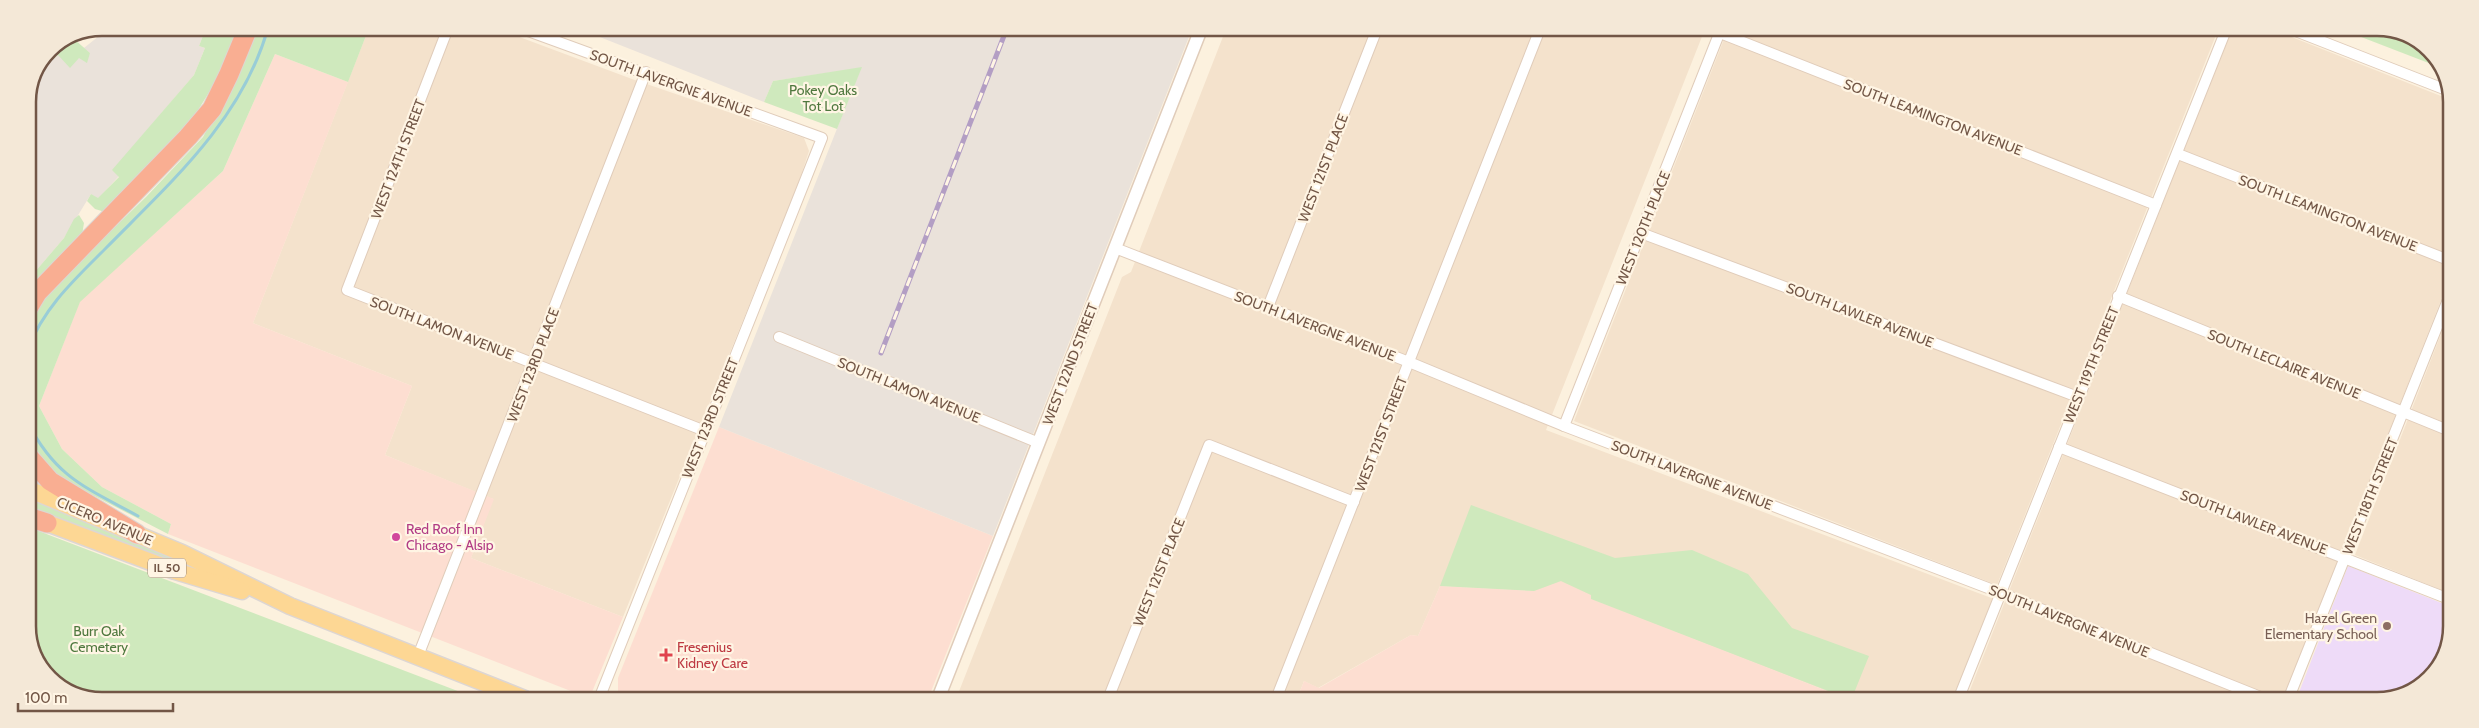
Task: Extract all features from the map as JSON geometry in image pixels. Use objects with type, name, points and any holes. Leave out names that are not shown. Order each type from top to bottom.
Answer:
[{"type":"highway","points":[[36,296],[188,137],[212,109],[245,36]]},
{"type":"highway","points":[[36,465],[50,481],[136,534]]},
{"type":"highway","points":[[36,519],[47,523]]},
{"type":"main road","name":"CICERO AVENUE","points":[[36,492],[182,554],[290,606],[510,692]]},
{"type":"main road","name":"CICERO AVENUE","points":[[47,523],[175,571],[290,606]]},
{"type":"street","name":"WEST 124TH STREET","points":[[347,290],[445,36]]},
{"type":"street","name":"SOUTH LAVERGNE AVENUE","points":[[543,36],[646,72],[822,138]]},
{"type":"street","name":"WEST 122ND STREET","points":[[941,692],[1198,36]]},
{"type":"street","name":"WEST 121ST PLACE","points":[[1268,307],[1374,36]]},
{"type":"street","name":"WEST 121ST STREET","points":[[1279,692],[1537,36]]},
{"type":"street","name":"WEST 120TH PLACE","points":[[1564,426],[1641,232],[1715,36]]},
{"type":"street","name":"SOUTH LEAMINGTON AVENUE","points":[[1730,36],[2156,205]]},
{"type":"street","name":"WEST 119TH STREET","points":[[1961,692],[2118,296],[2178,154],[2224,36]]},
{"type":"street","points":[[2308,36],[2441,88]]},
{"type":"street","name":"WEST 123RD PLACE","points":[[418,656],[534,364],[646,72]]},
{"type":"street","name":"WEST 123RD STREET","points":[[602,692],[822,138]]},
{"type":"street","name":"SOUTH LEAMINGTON AVENUE","points":[[2178,154],[2443,258]]},
{"type":"street","name":"SOUTH LAWLER AVENUE","points":[[1641,232],[2078,397]]},
{"type":"street","name":"SOUTH LAVERGNE AVENUE","points":[[1115,248],[1409,362],[1564,426],[2001,593],[2248,692]]},
{"type":"street","name":"SOUTH LAMON AVENUE","points":[[347,290],[706,431]]},
{"type":"street","name":"SOUTH LECLAIRE AVENUE","points":[[2118,296],[2443,428]]},
{"type":"street","name":"WEST 118TH STREET","points":[[2291,692],[2404,413],[2443,310]]},
{"type":"street","name":"SOUTH LAMON AVENUE","points":[[779,337],[1039,443]]},
{"type":"street","name":"WEST 121ST PLACE","points":[[1111,692],[1210,445],[1354,502]]},
{"type":"street","name":"SOUTH LAWLER AVENUE","points":[[2059,447],[2346,557],[2443,597]]},
{"type":"shaded area","points":[[102,36],[203,36],[199,46],[205,48],[194,75],[113,170],[119,176],[98,199],[91,194],[64,238],[36,271],[36,102],[38,89],[41,77],[48,64],[58,55],[79,58],[90,53],[84,48],[98,37]]},
{"type":"shaded area","points":[[366,36],[516,36],[632,79],[804,138],[809,151],[798,184],[623,617],[471,558],[493,499],[385,455],[412,386],[253,323]]},
{"type":"shaded area","points":[[597,36],[1189,36],[993,536],[719,427],[861,68],[773,81],[764,102]]},
{"type":"shaded area","points":[[1223,36],[1702,36],[1546,430],[1994,599],[1956,692],[1829,692],[1591,599],[1534,591],[1440,586],[1418,636],[1411,635],[1318,688],[1304,681],[1300,692],[959,692],[1122,277],[1131,272]]},
{"type":"shaded area","points":[[1725,36],[2216,36],[1997,585],[1574,421]]},
{"type":"shaded area","points":[[2229,36],[2289,36],[2443,97],[2443,295],[2286,692],[1969,692]]},
{"type":"shaded area","points":[[275,54],[348,82],[253,323],[412,386],[385,455],[494,499],[471,558],[623,617],[592,692],[573,692],[168,534],[171,524],[102,487],[62,449],[39,406],[80,301],[223,171]]},
{"type":"shaded area","points":[[2443,329],[2443,591],[2355,555]]},
{"type":"shaded area","points":[[719,427],[993,536],[931,692],[618,692],[618,678]]},
{"type":"shaded area","name":"Hazel Green Elementary School","points":[[2348,566],[2443,604],[2443,626],[2438,651],[2424,673],[2406,685],[2377,692],[2299,692]]},
{"type":"shaded area","points":[[1560,581],[1591,595],[1592,599],[1830,692],[1300,692],[1304,681],[1319,688],[1411,635],[1418,636],[1440,586],[1534,591]]},
{"type":"green space","points":[[203,36],[236,36],[216,81],[187,128],[105,212],[95,209],[87,201],[91,194],[98,198],[119,177],[112,170],[194,75],[205,48],[199,46]]},
{"type":"green space","points":[[251,36],[366,36],[348,82],[275,54],[223,171],[80,302],[39,406],[62,449],[102,487],[171,524],[168,534],[54,475],[36,449],[36,311],[55,285],[146,197],[203,137],[238,72]]},
{"type":"green space","points":[[2359,36],[2386,37],[2402,41],[2414,47],[2430,64]]},
{"type":"green space","points":[[77,41],[90,53],[87,63],[79,58],[70,68],[58,55],[48,64],[65,47]]},
{"type":"green space","name":"Pokey Oaks Tot Lot","points":[[862,67],[837,129],[764,102],[773,81]]},
{"type":"green space","points":[[79,215],[84,223],[82,235],[36,284],[36,271],[64,238],[74,219]]},
{"type":"green space","points":[[36,500],[182,561],[179,567],[36,510]]},
{"type":"green space","points":[[1471,505],[1615,558],[1692,550],[1748,574],[1792,628],[1869,656],[1854,692],[1831,692],[1591,599],[1591,595],[1561,581],[1534,591],[1440,586]]},
{"type":"green space","name":"Burr Oak Cemetery","points":[[36,530],[460,692],[102,692],[77,687],[62,678],[47,663],[41,651],[36,630]]},
{"type":"waterway","points":[[36,332],[61,294],[155,199],[202,148],[241,92],[256,61],[265,36]]},
{"type":"waterway","points":[[36,437],[50,457],[74,480],[138,516]]},
{"type":"railway","points":[[881,353],[1004,36]]},
{"type":"place","name":"Red Roof Inn Chicago - Alsip","points":[[396,537]]},
{"type":"place","name":"Hazel Green Elementary School","points":[[2387,626]]},
{"type":"place","name":"Fresenius Kidney Care","points":[[666,655]]}]
